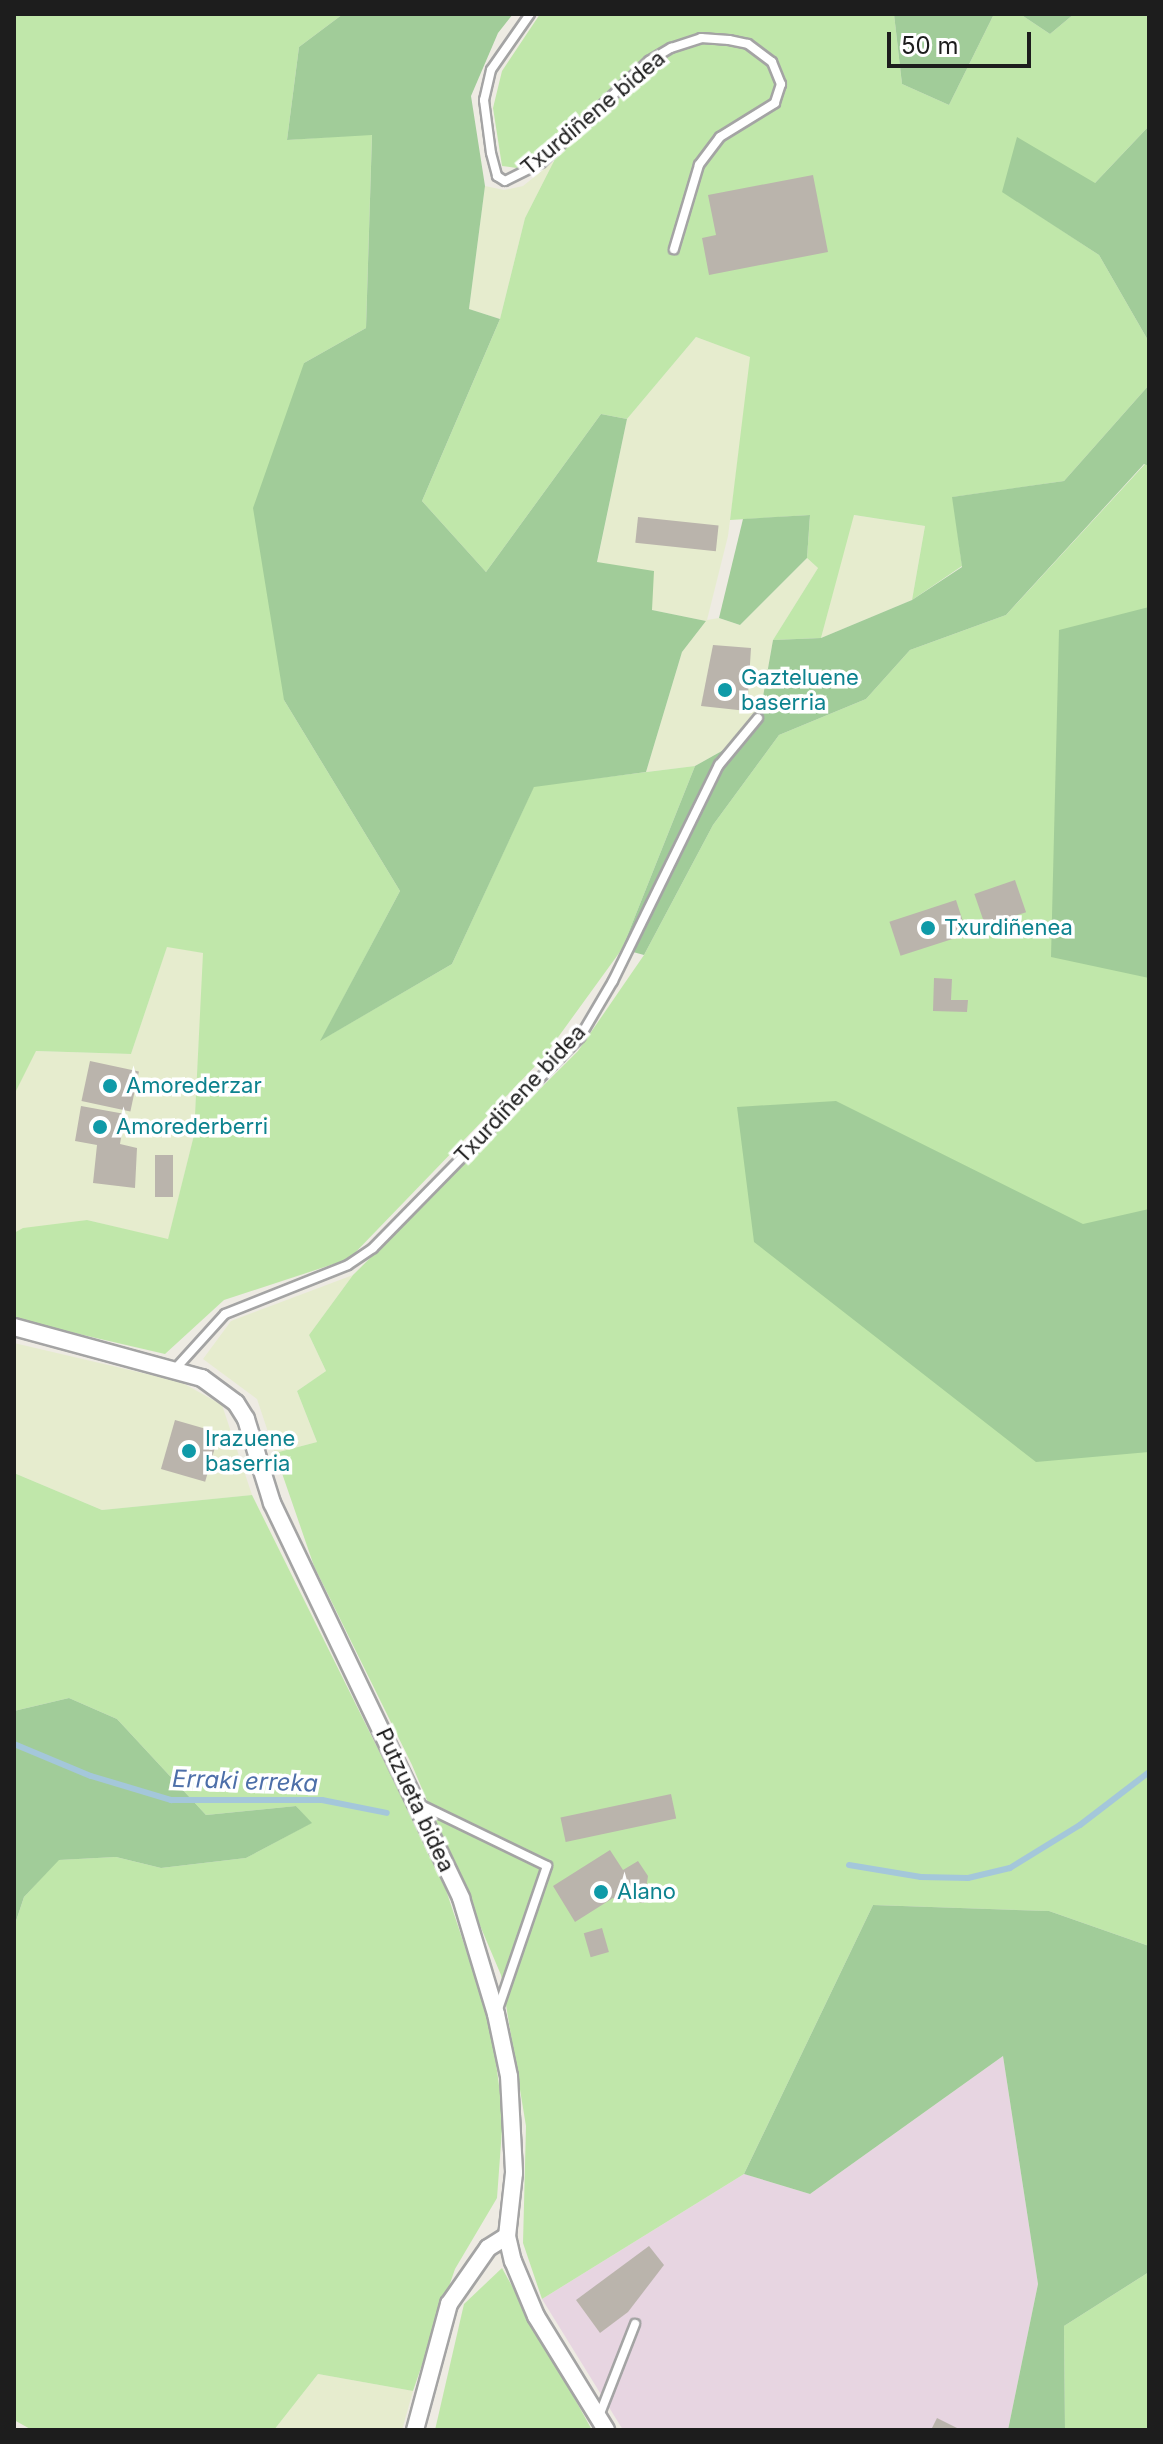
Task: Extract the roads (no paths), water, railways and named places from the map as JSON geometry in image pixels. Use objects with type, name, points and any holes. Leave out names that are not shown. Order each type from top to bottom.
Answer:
[{"type":"street","name":"Putzueta bidea","points":[[14,1327],[176,1368],[221,1390],[246,1419],[272,1503],[419,1803],[461,1898],[496,2014],[514,2119],[507,2236],[536,2316],[602,2424]]},
{"type":"street","points":[[415,2430],[449,2304],[488,2248],[507,2236]]},
{"type":"lane","name":"Txurdiñene bidea","points":[[530,14],[491,70],[484,100],[491,153],[497,176],[505,181],[541,163],[649,61],[671,48],[701,38],[729,40],[748,44],[772,62],[781,84],[775,103],[720,137],[699,165],[674,249]]},
{"type":"lane","name":"Txurdiñene bidea","points":[[176,1368],[235,1308],[348,1265],[373,1248],[580,1037],[627,954],[719,765],[758,718]]},
{"type":"lane","points":[[419,1803],[547,1866],[496,2014]]},
{"type":"lane","points":[[602,2424],[635,2324]]},
{"type":"waterway","name":"Erraki erreka","points":[[14,1744],[91,1776],[171,1800],[322,1800],[387,1813]]},
{"type":"waterway","points":[[849,1865],[921,1877],[968,1878],[1010,1868],[1080,1825],[1149,1772]]},
{"type":"place","name":"Gazteluene baserria","points":[[725,690]]},
{"type":"place","name":"Txurdiñenea","points":[[928,928]]},
{"type":"place","name":"Amorederzar","points":[[110,1086]]},
{"type":"place","name":"Amorederberri","points":[[100,1127]]},
{"type":"place","name":"Irazuene baserria","points":[[189,1451]]},
{"type":"place","name":"Alano","points":[[601,1892]]}]
